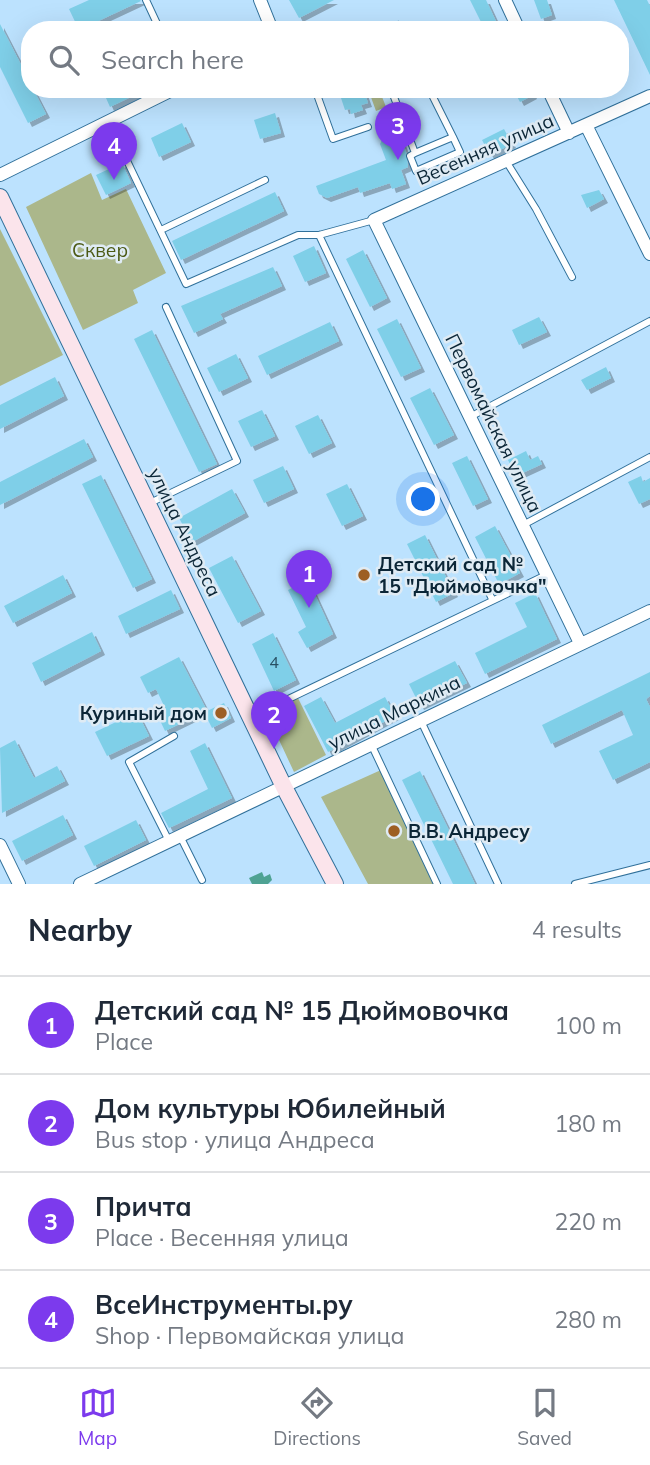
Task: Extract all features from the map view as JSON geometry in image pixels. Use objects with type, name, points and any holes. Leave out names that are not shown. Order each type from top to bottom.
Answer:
[{"type":"street","points":[[260,0],[268,21]]},
{"type":"street","points":[[505,0],[515,21]]},
{"type":"street","name":"Весенняя улица","points":[[374,220],[650,96]]},
{"type":"street","points":[[0,175],[155,98]]},
{"type":"street","points":[[552,98],[569,133]]},
{"type":"street","points":[[586,125],[650,254]]},
{"type":"street","name":"улица Андреса","points":[[0,197],[284,787],[335,884]]},
{"type":"street","name":"Первомайская улица","points":[[374,220],[580,643]]},
{"type":"street","name":"улица Маркина","points":[[80,884],[650,611]]},
{"type":"street","points":[[0,845],[19,884]]},
{"type":"lane","points":[[146,0],[156,21]]},
{"type":"lane","points":[[318,98],[333,139],[368,127]]},
{"type":"lane","points":[[394,98],[415,153]]},
{"type":"lane","points":[[434,98],[453,137],[460,152],[416,171],[410,156],[453,137]]},
{"type":"lane","points":[[108,121],[186,284],[298,235],[319,234],[374,220]]},
{"type":"lane","points":[[506,161],[572,277]]},
{"type":"lane","points":[[161,230],[265,180]]},
{"type":"lane","points":[[319,234],[492,599]]},
{"type":"lane","points":[[148,504],[237,461],[166,307]]},
{"type":"lane","points":[[470,417],[650,321]]},
{"type":"lane","points":[[523,525],[650,457]]},
{"type":"lane","points":[[251,717],[548,574]]},
{"type":"lane","points":[[421,720],[498,884]]},
{"type":"lane","points":[[174,736],[129,762],[202,880]]},
{"type":"lane","points":[[372,746],[437,884]]},
{"type":"lane","points":[[575,884],[650,865]]},
{"type":"green space","points":[[371,98],[382,98],[386,107],[376,111]]},
{"type":"green space","name":"Сквер","points":[[91,173],[102,200],[126,189],[166,273],[133,290],[138,303],[83,330],[26,207]]},
{"type":"green space","points":[[0,229],[63,355],[0,386]]},
{"type":"green space","points":[[297,696],[326,755],[294,772],[266,712]]},
{"type":"green space","points":[[381,770],[435,884],[368,884],[321,797]]},
{"type":"shaded area","points":[[262,872],[264,877],[270,874],[272,880],[268,884],[252,884],[249,878]]},
{"type":"building","points":[[89,0],[141,1],[98,21],[75,21],[69,9]]},
{"type":"building","points":[[289,0],[334,0],[299,18]]},
{"type":"building","points":[[470,0],[486,0],[496,21],[480,21]]},
{"type":"building","points":[[534,0],[547,0],[552,15],[541,19]]},
{"type":"building","points":[[614,0],[647,0],[650,6],[650,75],[629,31],[629,21],[624,21]]},
{"type":"building","points":[[0,24],[21,65],[21,98],[38,98],[46,114],[28,123],[0,67]]},
{"type":"building","points":[[106,98],[128,98],[110,107]]},
{"type":"building","points":[[341,98],[366,98],[368,103],[361,105],[363,110],[351,114],[350,109],[345,110]]},
{"type":"building","points":[[275,113],[281,133],[260,139],[254,120]]},
{"type":"building","points":[[182,123],[191,142],[159,157],[151,138]]},
{"type":"building","points":[[504,129],[512,144],[490,155],[482,140]]},
{"type":"building","points":[[399,134],[406,152],[408,167],[401,170],[406,184],[392,189],[390,183],[360,193],[358,187],[327,198],[319,194],[316,186],[386,160],[380,144],[383,138]]},
{"type":"building","points":[[122,163],[131,183],[106,195],[96,175]]},
{"type":"building","points":[[599,190],[604,199],[587,208],[581,195]]},
{"type":"building","points":[[275,192],[284,211],[181,260],[172,241]]},
{"type":"building","points":[[314,246],[326,273],[305,282],[293,256]]},
{"type":"building","points":[[363,250],[387,298],[370,307],[346,259]]},
{"type":"building","points":[[273,267],[282,286],[220,314],[223,319],[194,333],[181,306]]},
{"type":"building","points":[[539,317],[547,332],[519,345],[512,330]]},
{"type":"building","points":[[397,319],[421,368],[401,377],[377,329]]},
{"type":"building","points":[[330,322],[339,341],[267,375],[258,356]]},
{"type":"building","points":[[152,330],[217,464],[199,472],[134,339]]},
{"type":"building","points":[[236,354],[248,378],[219,392],[207,368]]},
{"type":"building","points":[[606,367],[611,378],[587,390],[581,380]]},
{"type":"building","points":[[55,377],[64,396],[0,429],[0,405]]},
{"type":"building","points":[[430,388],[454,435],[434,445],[410,398]]},
{"type":"building","points":[[262,410],[275,436],[251,447],[238,421]]},
{"type":"building","points":[[318,415],[332,443],[309,454],[295,426]]},
{"type":"building","points":[[84,439],[93,457],[0,505],[0,482]]},
{"type":"building","points":[[526,451],[530,460],[538,456],[542,464],[516,476],[508,460]]},
{"type":"building","points":[[467,456],[488,499],[473,506],[452,463]]},
{"type":"building","points":[[283,466],[294,489],[264,503],[253,480]]},
{"type":"building","points":[[101,475],[152,579],[133,588],[82,484]]},
{"type":"building","points":[[641,476],[643,482],[650,478],[650,499],[639,504],[628,482]]},
{"type":"building","points":[[347,484],[363,516],[342,526],[326,494]]},
{"type":"building","points":[[232,489],[245,513],[192,542],[179,518]]},
{"type":"building","points":[[495,526],[520,573],[499,584],[475,537]]},
{"type":"building","points":[[425,535],[454,593],[436,602],[407,544]]},
{"type":"building","points":[[232,556],[261,611],[238,623],[209,568]]},
{"type":"building","points":[[63,575],[72,593],[13,623],[4,606]]},
{"type":"building","points":[[308,580],[333,634],[307,648],[298,632],[306,627],[288,590]]},
{"type":"building","points":[[171,590],[180,609],[126,634],[118,616]]},
{"type":"building","points":[[535,593],[557,639],[485,674],[475,653],[527,627],[515,603]]},
{"type":"building","points":[[92,632],[101,651],[41,682],[32,663]]},
{"type":"building","points":[[273,633],[296,680],[274,691],[252,644]]},
{"type":"building","points":[[179,657],[207,711],[224,703],[231,718],[212,728],[204,712],[165,731],[157,714],[166,710],[156,689],[148,693],[140,677]]},
{"type":"building","points":[[455,661],[467,683],[420,706],[409,684]]},
{"type":"building","points":[[650,672],[650,696],[646,699],[650,707],[650,762],[613,780],[599,751],[633,735],[622,710],[551,744],[542,725]]},
{"type":"building","points":[[321,697],[335,723],[385,697],[395,716],[328,752],[304,706]]},
{"type":"building","points":[[137,712],[149,736],[107,756],[95,732]]},
{"type":"building","points":[[15,740],[34,778],[57,766],[65,781],[2,813],[0,748]]},
{"type":"building","points":[[205,743],[232,798],[169,828],[161,813],[208,789],[190,751]]},
{"type":"building","points":[[420,771],[475,884],[453,884],[402,780]]},
{"type":"building","points":[[63,815],[73,835],[22,861],[12,841]]},
{"type":"building","points":[[136,820],[146,840],[94,866],[84,846]]},
{"type":"place","name":"Причта","points":[[398,160]]},
{"type":"place","name":"ВсеИнструменты.ру","points":[[114,180]]},
{"type":"place","name":"Детский сад № 15 \"Дюймовочка\"","points":[[364,575]]},
{"type":"place","name":"Детский сад № 15 Дюймовочка","points":[[309,608]]},
{"type":"place","name":"Куриный дом","points":[[221,713]]},
{"type":"place","name":"Дом культуры Юбилейный","points":[[274,749]]},
{"type":"place","name":"В.В. Андресу","points":[[394,831]]}]
